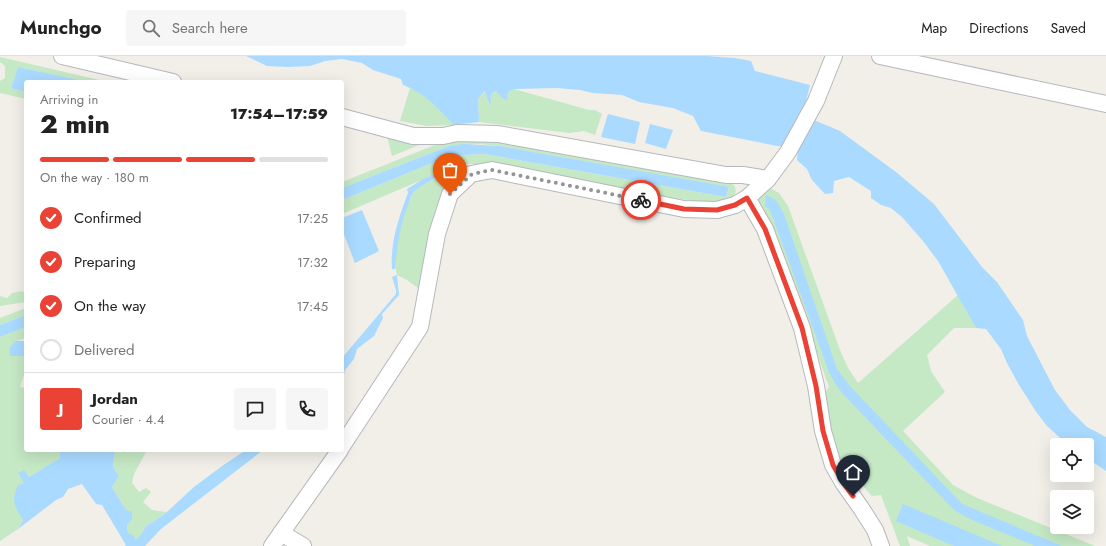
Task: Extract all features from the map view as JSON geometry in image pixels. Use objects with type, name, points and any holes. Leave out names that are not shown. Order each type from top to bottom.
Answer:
[{"type":"street","points":[[62,56],[164,80]]},
{"type":"street","points":[[344,443],[420,327],[437,234],[450,194],[472,174],[492,170],[684,209],[717,210],[735,205],[747,198],[768,179],[788,152],[816,101],[834,56]]},
{"type":"street","points":[[880,56],[1106,104]]},
{"type":"street","points":[[344,118],[412,136],[443,136],[457,133],[498,134],[726,176],[743,175],[768,179]]},
{"type":"street","points":[[747,198],[765,229],[802,328],[816,386],[823,431],[833,465],[844,484],[865,513],[881,546]]},
{"type":"street","points":[[303,546],[276,540],[339,452]]},
{"type":"green space","points":[[0,57],[99,80],[80,80],[18,67],[11,88],[24,91],[24,99],[0,93],[0,81],[5,78],[5,66],[0,62]]},
{"type":"green space","points":[[410,88],[414,89],[439,108],[453,125],[427,126],[400,121]]},
{"type":"green space","points":[[514,89],[589,110],[595,110],[602,114],[595,135],[584,131],[569,133],[479,122],[478,99],[486,91],[489,106],[491,94],[496,91],[502,98],[507,99],[508,92]]},
{"type":"green space","points":[[387,136],[424,143],[392,156]]},
{"type":"green space","points":[[479,138],[728,180],[733,183],[736,191],[733,197],[720,204],[704,203],[486,164],[450,164],[446,169],[438,173],[344,213],[344,199],[447,157],[464,155],[484,154],[726,197],[729,188],[500,146],[480,144],[449,146],[344,187],[344,181],[445,141]]},
{"type":"green space","points":[[454,165],[453,184],[445,190],[435,210],[422,291],[397,275],[395,258],[397,239],[406,211],[415,191],[446,173]]},
{"type":"green space","points":[[770,188],[779,193],[788,206],[840,350],[848,368],[858,383],[958,295],[976,328],[954,328],[927,355],[931,371],[945,392],[903,431],[953,485],[977,498],[1050,528],[1050,534],[1066,534],[1095,546],[930,546],[907,536],[910,546],[900,546],[881,495],[872,496],[836,457],[825,414],[824,394],[829,387],[770,223],[757,203],[760,193]]},
{"type":"green space","points":[[22,291],[24,292],[24,302],[0,306],[0,296],[7,298],[12,293]]},
{"type":"green space","points":[[24,309],[24,316],[0,325],[0,318]]},
{"type":"green space","points":[[24,328],[24,339],[16,341],[10,356],[24,356],[24,374],[20,387],[24,388],[24,452],[59,452],[60,458],[29,477],[24,483],[23,520],[18,529],[0,541],[0,337]]},
{"type":"green space","points":[[115,452],[146,452],[134,474],[132,483],[139,492],[146,488],[151,492],[143,502],[152,510],[166,512],[146,526],[136,540],[128,533],[126,510],[112,487],[119,476],[113,467]]},
{"type":"water","points":[[246,56],[707,56],[751,61],[755,71],[810,85],[803,113],[814,120],[840,131],[896,172],[934,204],[982,267],[997,282],[1023,320],[1027,336],[1055,390],[1070,410],[1087,427],[1106,437],[1106,471],[1094,463],[1094,438],[1060,438],[1047,426],[1019,385],[1001,349],[986,329],[976,328],[938,261],[902,217],[891,208],[881,205],[871,198],[871,191],[849,177],[834,181],[833,193],[825,194],[812,180],[807,169],[797,160],[798,149],[701,131],[693,116],[673,108],[639,102],[622,95],[557,88],[514,89],[508,92],[507,100],[502,98],[496,91],[491,94],[490,107],[485,91],[478,99],[479,122],[453,125],[431,102],[418,92],[403,85],[401,79],[373,70],[362,63],[342,59],[325,61],[310,66],[267,66]]},
{"type":"water","points":[[18,67],[80,80],[24,80],[24,91],[11,88]]},
{"type":"water","points":[[608,114],[640,122],[635,144],[601,137]]},
{"type":"water","points":[[650,124],[673,130],[666,149],[645,143]]},
{"type":"water","points":[[463,144],[500,146],[729,187],[726,197],[484,154],[447,157],[344,199],[344,187],[449,146]]},
{"type":"water","points":[[450,164],[454,164],[446,172],[415,191],[413,194],[401,227],[395,269],[392,269],[392,250],[398,221],[408,193],[407,189],[423,179],[446,169]]},
{"type":"water","points":[[766,195],[776,200],[784,214],[837,369],[849,385],[962,504],[1062,546],[1035,546],[970,519],[954,510],[842,393],[829,372],[770,210],[765,206]]},
{"type":"water","points":[[362,210],[379,251],[355,263],[344,234],[344,217]]},
{"type":"water","points":[[397,275],[399,295],[382,314],[383,318],[374,336],[357,349],[354,359],[345,370],[344,375],[344,356],[396,294],[392,277]]},
{"type":"water","points":[[24,316],[24,328],[0,337],[0,325]]},
{"type":"water","points":[[16,341],[24,341],[24,356],[10,356],[9,348]]},
{"type":"water","points":[[59,452],[115,452],[113,467],[119,476],[112,487],[126,510],[132,512],[132,519],[127,525],[128,533],[133,535],[136,540],[146,526],[168,511],[194,487],[222,466],[243,452],[260,452],[161,529],[145,546],[124,546],[126,545],[102,505],[96,504],[82,484],[68,489],[63,497],[56,500],[18,529],[23,520],[14,503],[14,500],[18,485],[24,483],[18,473],[24,470],[29,477],[60,458]]},
{"type":"water","points":[[903,504],[1002,546],[954,546],[896,521]]},
{"type":"way so far","points":[[450,194],[472,174],[492,170],[641,200]]},
{"type":"route","points":[[641,200],[684,209],[717,210],[735,205],[747,198],[765,229],[802,328],[816,386],[823,431],[833,465],[853,496]]}]
